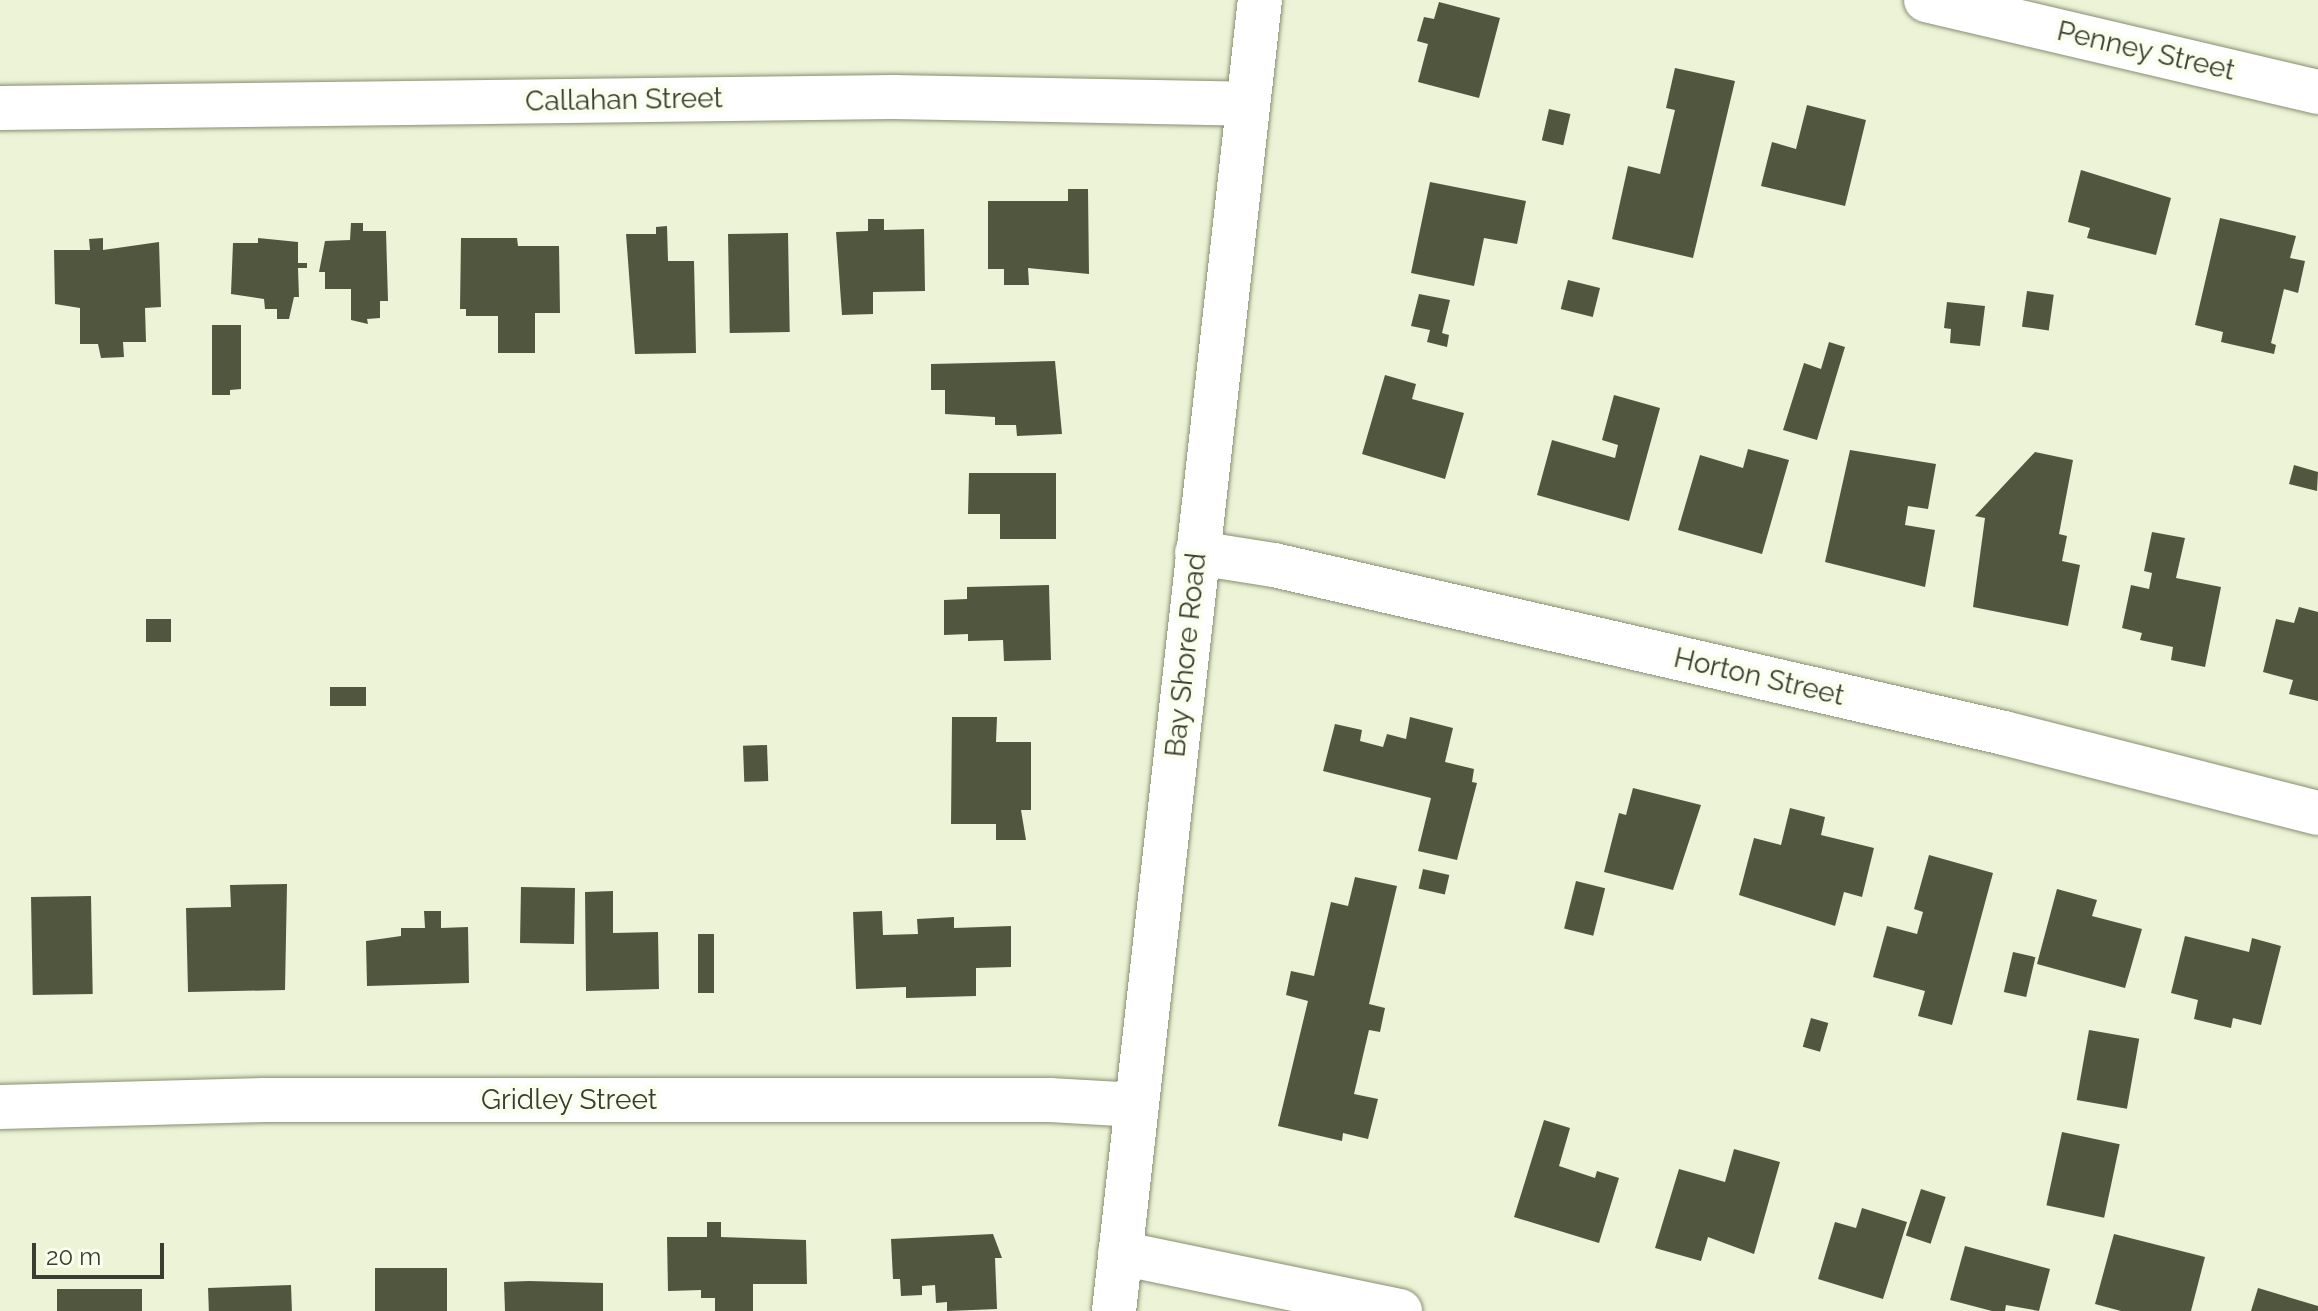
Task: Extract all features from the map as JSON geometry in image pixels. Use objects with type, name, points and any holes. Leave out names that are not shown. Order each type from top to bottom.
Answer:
[{"type":"street","name":"Bay Shore Road","points":[[1114,1311],[1260,0]]},
{"type":"street","name":"Penney Street","points":[[1926,0],[2318,92]]},
{"type":"street","name":"Callahan Street","points":[[0,108],[893,97],[1248,104]]},
{"type":"street","name":"Horton Street","points":[[1197,553],[1274,565],[1973,726],[2318,813]]},
{"type":"street","name":"Gridley Street","points":[[0,1107],[264,1100],[1050,1100],[1137,1105]]},
{"type":"street","points":[[1120,1253],[1400,1311]]},
{"type":"building","points":[[1439,2],[1500,18],[1479,98],[1418,82],[1428,44],[1417,41],[1424,17],[1434,19]]},
{"type":"building","points":[[1675,68],[1735,81],[1693,258],[1612,239],[1628,166],[1660,174],[1675,110],[1666,108]]},
{"type":"building","points":[[1807,105],[1866,120],[1845,206],[1761,186],[1772,142],[1796,149]]},
{"type":"building","points":[[1549,109],[1570,114],[1563,145],[1542,140]]},
{"type":"building","points":[[2081,170],[2171,198],[2156,255],[2087,238],[2090,228],[2068,222]]},
{"type":"building","points":[[1430,182],[1526,201],[1517,244],[1484,238],[1474,286],[1411,273]]},
{"type":"building","points":[[1068,189],[1088,189],[1089,274],[1028,268],[1029,285],[1004,285],[1004,269],[988,269],[988,201],[1068,201]]},
{"type":"building","points":[[2220,218],[2296,236],[2290,258],[2305,261],[2298,293],[2284,289],[2271,343],[2276,345],[2274,354],[2221,342],[2223,332],[2195,325]]},
{"type":"building","points":[[868,219],[884,219],[884,230],[924,229],[925,291],[873,292],[873,314],[842,315],[836,232],[868,231]]},
{"type":"building","points":[[351,223],[363,223],[363,231],[386,231],[388,301],[380,301],[380,318],[367,319],[368,324],[351,320],[351,289],[325,289],[325,272],[319,272],[325,241],[350,240]]},
{"type":"building","points":[[667,226],[668,261],[694,261],[696,353],[635,354],[626,234],[656,234],[656,227]]},
{"type":"building","points":[[788,233],[790,332],[730,333],[728,234]]},
{"type":"building","points":[[103,238],[103,250],[159,242],[161,307],[145,308],[146,342],[123,342],[124,357],[101,358],[98,344],[80,344],[80,308],[55,304],[54,250],[90,250],[89,239]]},
{"type":"building","points":[[258,238],[298,242],[298,263],[307,263],[307,268],[298,268],[299,297],[294,297],[289,319],[277,319],[277,309],[265,309],[264,299],[231,294],[233,243],[258,243]]},
{"type":"building","points":[[461,238],[517,238],[518,246],[559,246],[560,313],[535,313],[535,353],[498,353],[498,316],[466,316],[466,309],[460,309]]},
{"type":"building","points":[[1568,280],[1600,288],[1593,317],[1561,309]]},
{"type":"building","points":[[2027,291],[2054,295],[2049,330],[2022,327]]},
{"type":"building","points":[[1419,294],[1450,300],[1442,333],[1449,335],[1447,347],[1427,342],[1430,330],[1411,326]]},
{"type":"building","points":[[1947,302],[1985,306],[1980,346],[1950,343],[1951,329],[1944,328]]},
{"type":"building","points":[[212,325],[241,325],[241,389],[230,390],[230,395],[212,395]]},
{"type":"building","points":[[1829,342],[1845,347],[1817,440],[1783,430],[1804,363],[1821,369]]},
{"type":"building","points":[[1055,361],[1062,434],[1017,436],[1016,425],[995,425],[995,417],[945,414],[945,390],[931,390],[931,364]]},
{"type":"building","points":[[1385,375],[1416,384],[1412,399],[1464,413],[1445,479],[1362,454]]},
{"type":"building","points":[[1614,395],[1660,408],[1629,521],[1537,495],[1552,440],[1615,458],[1618,445],[1602,440]]},
{"type":"building","points":[[1748,449],[1789,460],[1762,554],[1678,530],[1700,455],[1743,468]]},
{"type":"building","points":[[1850,450],[1936,464],[1928,509],[1908,506],[1905,525],[1935,530],[1925,587],[1825,562]]},
{"type":"building","points":[[2035,452],[2073,460],[2059,534],[2067,536],[2062,561],[2080,565],[2068,626],[1973,607],[1985,518],[1975,516]]},
{"type":"building","points":[[2294,465],[2318,472],[2317,491],[2289,484]]},
{"type":"building","points":[[969,473],[1056,473],[1056,539],[1000,539],[1000,514],[968,514]]},
{"type":"building","points":[[2152,532],[2185,538],[2176,578],[2221,587],[2205,667],[2171,660],[2173,647],[2140,640],[2142,633],[2122,628],[2131,585],[2149,589],[2152,573],[2144,571]]},
{"type":"building","points":[[1049,585],[1051,660],[1004,661],[1003,640],[968,641],[968,634],[944,635],[944,600],[967,599],[967,587]]},
{"type":"building","points":[[2299,607],[2318,612],[2318,701],[2289,694],[2293,680],[2263,672],[2276,619],[2294,623]]},
{"type":"building","points":[[146,619],[171,619],[171,642],[146,642]]},
{"type":"building","points":[[330,687],[366,687],[366,706],[330,706]]},
{"type":"building","points":[[952,717],[997,717],[996,742],[1031,742],[1031,810],[1021,810],[1026,840],[996,840],[996,824],[951,824]]},
{"type":"building","points":[[1410,717],[1453,728],[1445,762],[1474,769],[1472,782],[1477,783],[1457,860],[1418,851],[1431,798],[1323,771],[1335,724],[1362,730],[1360,741],[1383,747],[1387,734],[1406,739]]},
{"type":"building","points":[[767,745],[768,781],[744,782],[743,746]]},
{"type":"building","points":[[1633,788],[1701,805],[1673,890],[1604,872],[1619,813],[1626,815]]},
{"type":"building","points":[[1790,808],[1825,817],[1821,835],[1874,848],[1862,897],[1844,892],[1835,926],[1739,895],[1754,838],[1781,845]]},
{"type":"building","points":[[1929,855],[1993,873],[1952,1025],[1918,1016],[1925,991],[1873,977],[1887,926],[1917,934],[1923,912],[1914,909]]},
{"type":"building","points":[[1423,869],[1449,875],[1445,895],[1419,888]]},
{"type":"building","points":[[1355,877],[1397,886],[1369,1004],[1385,1008],[1380,1032],[1369,1030],[1354,1094],[1378,1099],[1368,1139],[1343,1133],[1342,1141],[1278,1126],[1308,1001],[1286,995],[1291,971],[1314,976],[1331,902],[1348,906]]},
{"type":"building","points":[[1576,881],[1605,888],[1593,936],[1564,929]]},
{"type":"building","points":[[287,884],[285,990],[188,992],[186,908],[231,907],[230,885]]},
{"type":"building","points":[[521,887],[575,888],[574,944],[520,943]]},
{"type":"building","points":[[2057,889],[2097,900],[2092,916],[2142,929],[2125,988],[2037,964]]},
{"type":"building","points":[[613,891],[613,933],[658,932],[659,989],[586,991],[585,892]]},
{"type":"building","points":[[91,896],[93,994],[33,995],[31,897]]},
{"type":"building","points":[[424,911],[441,911],[441,928],[468,927],[469,983],[367,986],[366,941],[401,936],[401,928],[425,928]]},
{"type":"building","points":[[882,911],[883,935],[918,934],[917,919],[954,917],[954,928],[1011,926],[1011,967],[976,968],[976,996],[906,998],[906,987],[856,989],[853,912]]},
{"type":"building","points":[[698,934],[714,934],[714,993],[698,993]]},
{"type":"building","points":[[2185,936],[2249,952],[2252,938],[2281,946],[2261,1025],[2233,1018],[2231,1028],[2194,1019],[2198,1000],[2171,993]]},
{"type":"building","points":[[2013,952],[2035,957],[2026,997],[2004,992]]},
{"type":"building","points":[[1811,1018],[1828,1023],[1820,1052],[1803,1047]]},
{"type":"building","points":[[2089,1030],[2139,1039],[2127,1109],[2077,1100]]},
{"type":"building","points":[[1544,1120],[1570,1128],[1559,1166],[1595,1178],[1597,1171],[1619,1178],[1599,1243],[1514,1217]]},
{"type":"building","points":[[2062,1132],[2120,1144],[2104,1218],[2046,1205]]},
{"type":"building","points":[[1734,1149],[1780,1162],[1754,1254],[1708,1237],[1701,1261],[1655,1248],[1679,1169],[1725,1182]]},
{"type":"building","points":[[1921,1189],[1946,1197],[1931,1244],[1906,1236]]},
{"type":"building","points":[[1862,1208],[1907,1222],[1883,1299],[1818,1279],[1835,1222],[1856,1228]]},
{"type":"building","points":[[707,1222],[721,1222],[721,1237],[806,1240],[807,1284],[753,1284],[753,1311],[715,1311],[715,1298],[701,1298],[701,1290],[668,1291],[667,1237],[707,1237]]},
{"type":"building","points":[[993,1234],[1002,1258],[995,1258],[997,1309],[947,1311],[947,1302],[936,1303],[935,1285],[922,1286],[922,1295],[901,1296],[900,1279],[893,1279],[891,1239]]},
{"type":"building","points":[[2114,1234],[2205,1257],[2191,1311],[2121,1311],[2095,1304]]},
{"type":"building","points":[[1965,1246],[2050,1269],[2039,1311],[2006,1305],[2005,1311],[1992,1311],[1950,1300]]},
{"type":"building","points":[[375,1268],[447,1268],[447,1311],[375,1311]]},
{"type":"building","points":[[504,1282],[603,1283],[603,1311],[505,1311]]},
{"type":"building","points":[[291,1285],[292,1311],[209,1311],[208,1288]]},
{"type":"building","points":[[2258,1288],[2318,1306],[2318,1311],[2251,1311]]},
{"type":"building","points":[[57,1289],[142,1289],[142,1311],[57,1311]]}]
